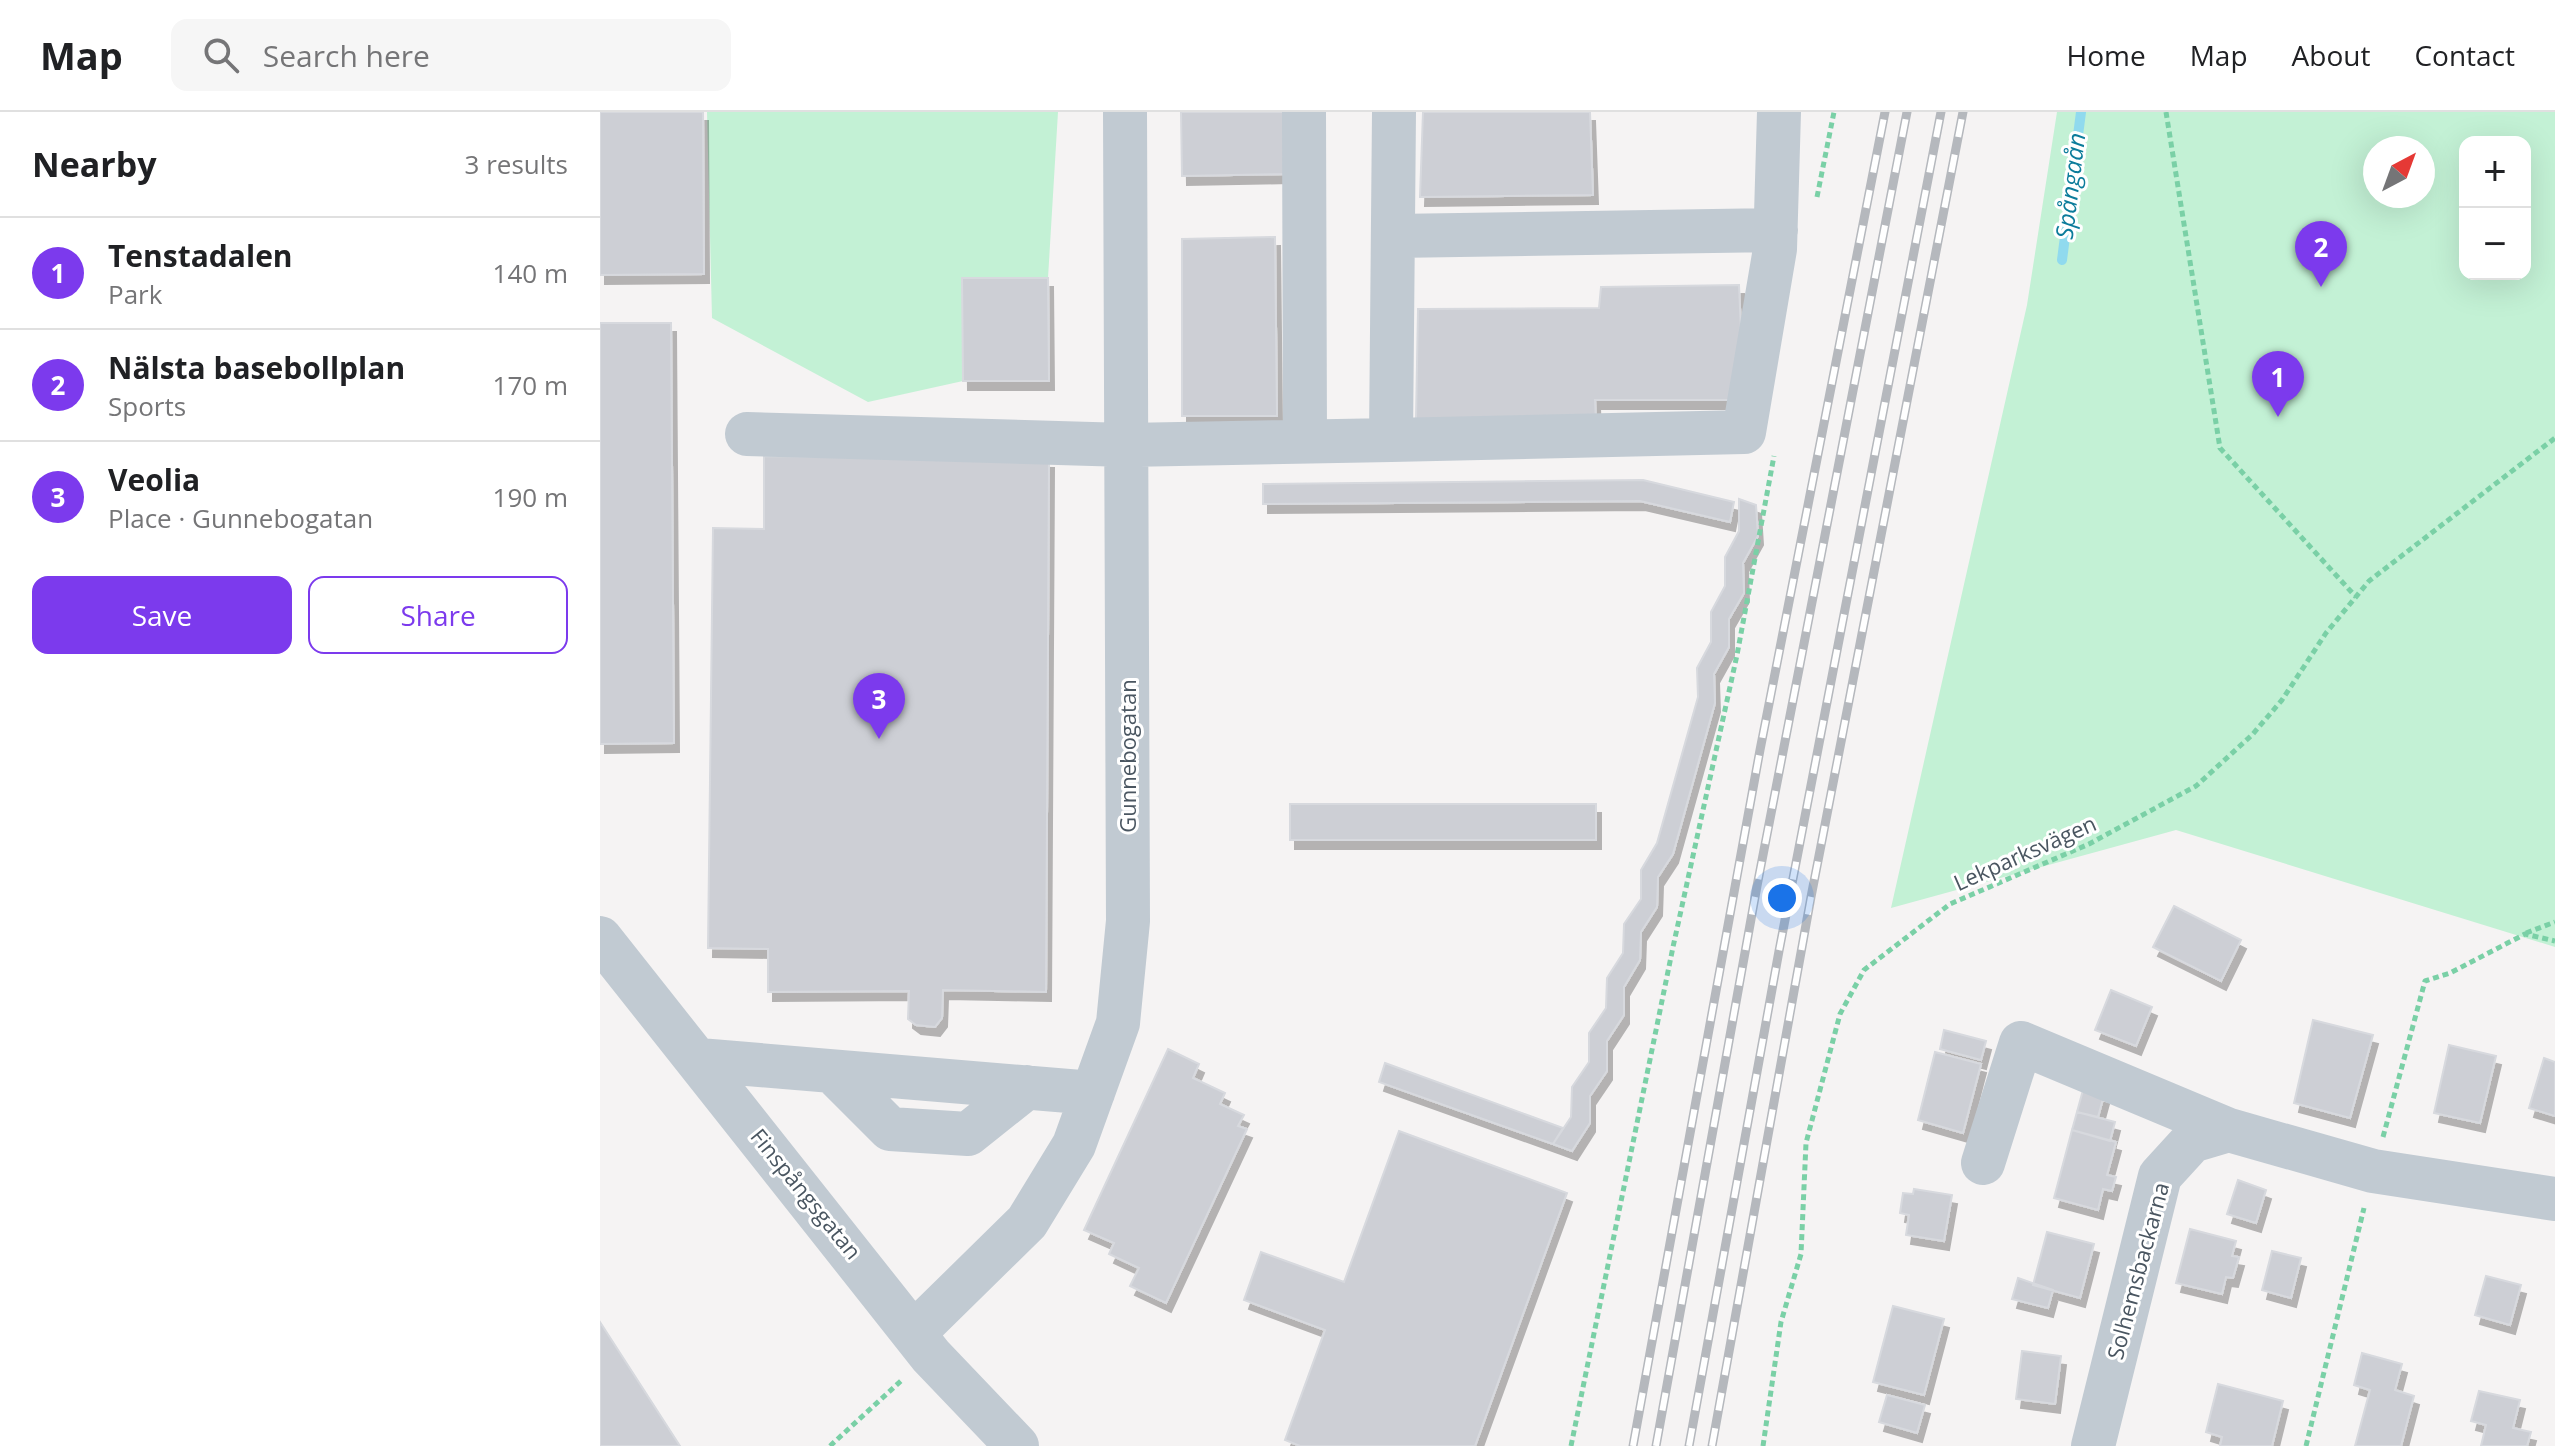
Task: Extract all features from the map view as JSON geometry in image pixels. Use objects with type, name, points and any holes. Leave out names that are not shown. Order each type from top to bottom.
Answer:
[{"type":"street","name":"Gunnebogatan","points":[[915,1332],[1027,1222],[1074,1145],[1118,1023],[1128,921],[1125,112]]},
{"type":"street","points":[[1304,112],[1305,441]]},
{"type":"street","points":[[1391,440],[1394,112]]},
{"type":"street","points":[[747,434],[1126,445],[1744,432],[1776,230],[1779,112]]},
{"type":"street","points":[[1393,236],[1776,230]]},
{"type":"street","name":"Finspångsgatan","points":[[600,938],[931,1356],[1017,1446]]},
{"type":"street","points":[[1983,1163],[2021,1043],[2229,1130],[2373,1171],[2555,1199]]},
{"type":"street","points":[[699,1060],[1093,1093]]},
{"type":"street","name":"Solhemsbackarna","points":[[2093,1446],[2160,1176],[2192,1141],[2229,1130]]},
{"type":"path","points":[[1817,201],[1834,112]]},
{"type":"path","points":[[2166,112],[2220,448],[2356,597]]},
{"type":"path","name":"Lekparksvägen","points":[[1763,1446],[1781,1322],[1801,1254],[1806,1143],[1840,1014],[1864,970],[1950,904],[2089,844],[2196,786],[2252,735],[2282,700],[2326,633],[2369,581],[2555,438]]},
{"type":"path","points":[[1571,1446],[1673,947],[1737,655],[1776,442]]},
{"type":"path","points":[[2525,934],[2555,922]]},
{"type":"green space","points":[[707,112],[1058,112],[1048,278],[962,278],[963,381],[868,402],[712,318]]},
{"type":"green space","points":[[2057,112],[2555,112],[2555,947],[2176,830],[1891,908],[2027,305]]},
{"type":"building","points":[[600,112],[703,112],[704,274],[600,275]]},
{"type":"building","points":[[1181,112],[1284,112],[1285,174],[1182,176]]},
{"type":"building","points":[[1423,112],[1590,112],[1593,195],[1420,197]]},
{"type":"building","points":[[1275,237],[1277,416],[1182,416],[1182,239]]},
{"type":"building","points":[[962,278],[1048,278],[1049,381],[963,381]]},
{"type":"building","points":[[1739,285],[1744,400],[1595,400],[1596,421],[1416,420],[1418,309],[1599,308],[1601,287]]},
{"type":"building","points":[[600,323],[671,323],[674,743],[600,744]]},
{"type":"building","points":[[764,456],[1049,459],[1046,992],[943,990],[942,1018],[935,1027],[916,1025],[908,1019],[909,991],[768,992],[768,949],[708,948],[713,528],[764,529]]},
{"type":"building","points":[[1643,480],[1734,502],[1730,522],[1640,501],[1263,504],[1263,484]]},
{"type":"building","points":[[1739,499],[1756,505],[1758,536],[1743,563],[1744,593],[1729,619],[1729,647],[1714,674],[1715,703],[1673,854],[1658,877],[1657,907],[1641,932],[1640,960],[1624,987],[1624,1015],[1607,1041],[1607,1071],[1590,1096],[1590,1123],[1572,1151],[1553,1144],[1571,1117],[1572,1087],[1589,1062],[1589,1033],[1606,1008],[1607,978],[1623,953],[1624,924],[1641,899],[1641,870],[1657,843],[1698,697],[1697,668],[1711,642],[1711,612],[1725,586],[1725,557],[1739,531]]},
{"type":"building","points":[[1290,804],[1596,804],[1596,840],[1290,840]]},
{"type":"building","points":[[2174,906],[2241,940],[2221,981],[2153,947]]},
{"type":"building","points":[[2111,990],[2152,1007],[2136,1046],[2095,1030]]},
{"type":"building","points":[[2313,1020],[2373,1035],[2350,1118],[2294,1103]]},
{"type":"building","points":[[1944,1030],[1986,1041],[1981,1060],[1940,1049]]},
{"type":"building","points":[[2449,1045],[2496,1056],[2480,1123],[2434,1113]]},
{"type":"building","points":[[1168,1049],[1199,1064],[1193,1078],[1225,1093],[1220,1104],[1244,1115],[1238,1126],[1247,1129],[1166,1303],[1130,1286],[1139,1268],[1109,1254],[1114,1243],[1084,1230]]},
{"type":"building","points":[[1935,1052],[1981,1064],[1963,1133],[1918,1120]]},
{"type":"building","points":[[2544,1058],[2555,1062],[2555,1116],[2529,1108]]},
{"type":"building","points":[[1385,1063],[1563,1128],[1553,1144],[1379,1082]]},
{"type":"building","points":[[2083,1090],[2104,1095],[2098,1117],[2077,1112]]},
{"type":"building","points":[[2077,1112],[2115,1122],[2110,1141],[2072,1130]]},
{"type":"building","points":[[2072,1130],[2116,1142],[2107,1175],[2116,1177],[2112,1191],[2103,1189],[2098,1210],[2054,1198]]},
{"type":"building","points":[[1399,1131],[1567,1193],[1475,1446],[1300,1446],[1285,1440],[1325,1330],[1244,1300],[1261,1252],[1344,1282]]},
{"type":"building","points":[[2238,1180],[2266,1190],[2256,1223],[2227,1214]]},
{"type":"building","points":[[1914,1189],[1952,1195],[1944,1241],[1906,1235],[1909,1215],[1900,1213],[1903,1193],[1913,1194]]},
{"type":"building","points":[[2190,1229],[2236,1241],[2232,1256],[2239,1257],[2233,1278],[2226,1277],[2222,1294],[2176,1283]]},
{"type":"building","points":[[2047,1232],[2094,1244],[2080,1298],[2033,1285]]},
{"type":"building","points":[[2272,1251],[2301,1258],[2291,1298],[2262,1290]]},
{"type":"building","points":[[2486,1276],[2521,1285],[2510,1325],[2475,1315]]},
{"type":"building","points":[[2018,1278],[2053,1290],[2048,1308],[2012,1299]]},
{"type":"building","points":[[1893,1306],[1944,1319],[1924,1395],[1873,1382]]},
{"type":"building","points":[[600,1322],[680,1446],[600,1446]]},
{"type":"building","points":[[2022,1351],[2061,1356],[2055,1404],[2016,1399]]},
{"type":"building","points":[[2362,1353],[2402,1364],[2395,1390],[2414,1396],[2401,1446],[2355,1446],[2370,1390],[2354,1385]]},
{"type":"building","points":[[2218,1384],[2283,1401],[2272,1446],[2220,1446],[2222,1437],[2206,1432]]},
{"type":"building","points":[[2479,1391],[2520,1400],[2513,1428],[2531,1432],[2527,1446],[2481,1446],[2486,1425],[2471,1421]]},
{"type":"building","points":[[1887,1395],[1925,1405],[1917,1433],[1879,1422]]},
{"type":"waterway","name":"Spångaån","points":[[2062,260],[2081,112]]},
{"type":"railway","points":[[1633,1446],[1760,750],[1885,112]]},
{"type":"railway","points":[[1656,1446],[1757,886],[1907,112]]},
{"type":"railway","points":[[1689,1446],[1779,951],[1941,112]]},
{"type":"railway","points":[[1712,1446],[1811,897],[1963,112]]},
{"type":"place","name":"Nälsta basebollplan","points":[[2321,287]]},
{"type":"place","name":"Tenstadalen","points":[[2278,417]]},
{"type":"place","name":"Veolia","points":[[879,739]]}]
